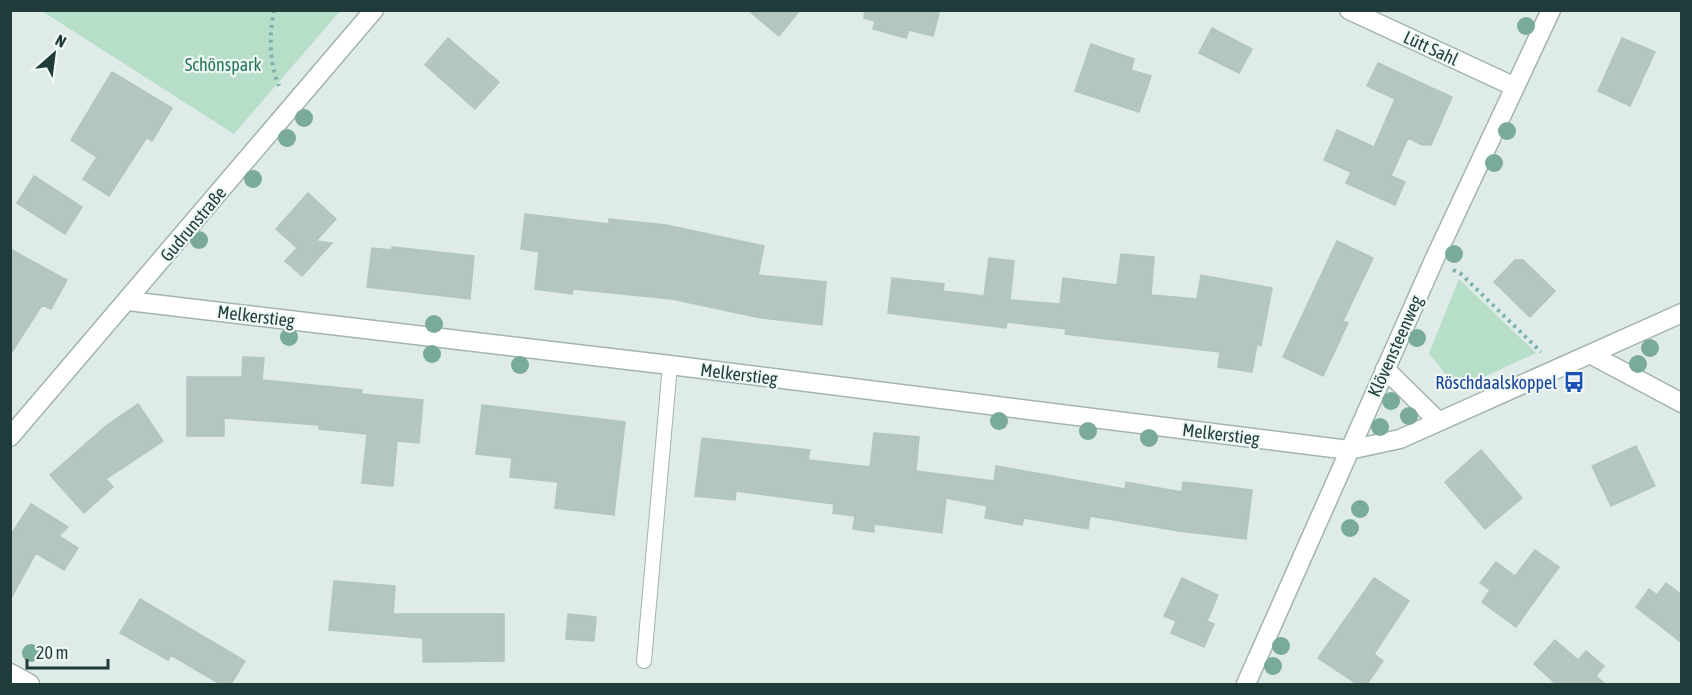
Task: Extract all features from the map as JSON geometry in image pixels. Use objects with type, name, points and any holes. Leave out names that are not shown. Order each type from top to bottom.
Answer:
[{"type":"street","name":"Gudrunstraße","points":[[10,437],[374,10]]},
{"type":"street","name":"Lütt Sahl","points":[[1349,10],[1513,86]]},
{"type":"street","name":"Klövensteenweg","points":[[1246,684],[1434,260],[1513,86],[1551,10]]},
{"type":"street","name":"Melkerstieg","points":[[128,301],[670,365],[1349,450],[1400,439],[1437,420],[1682,313]]},
{"type":"street","points":[[1590,354],[1682,403]]},
{"type":"street","points":[[1385,369],[1437,420]]},
{"type":"street","points":[[10,673],[30,684]]},
{"type":"lane","points":[[644,661],[670,365]]},
{"type":"path","points":[[274,10],[270,28],[272,68],[289,109]]},
{"type":"path","points":[[1434,260],[1461,273],[1540,349],[1546,374]]},
{"type":"green space","name":"Schönspark","points":[[42,11],[340,11],[234,134]]},
{"type":"green space","points":[[1459,279],[1536,353],[1457,389],[1429,353]]},
{"type":"building","points":[[748,10],[800,10],[779,36]]},
{"type":"building","points":[[865,10],[940,10],[933,36],[909,30],[906,38],[873,29],[875,21],[864,18]]},
{"type":"building","points":[[1212,28],[1252,49],[1239,73],[1199,53]]},
{"type":"building","points":[[448,38],[499,82],[475,109],[425,65]]},
{"type":"building","points":[[1622,38],[1655,52],[1630,106],[1598,91]]},
{"type":"building","points":[[1091,44],[1134,59],[1131,70],[1151,76],[1139,112],[1075,91]]},
{"type":"building","points":[[1378,63],[1452,97],[1431,145],[1422,145],[1408,138],[1391,176],[1405,182],[1395,205],[1346,183],[1351,172],[1324,160],[1337,130],[1374,147],[1395,99],[1367,86]]},
{"type":"building","points":[[112,72],[172,108],[152,141],[147,137],[109,196],[83,179],[97,157],[71,140]]},
{"type":"building","points":[[34,176],[82,207],[65,234],[17,203]]},
{"type":"building","points":[[308,193],[336,219],[316,241],[332,243],[302,276],[285,261],[297,248],[276,229]]},
{"type":"building","points":[[525,214],[609,224],[609,219],[666,225],[764,246],[758,275],[826,282],[822,325],[761,318],[672,299],[573,289],[572,294],[535,289],[539,252],[521,249]]},
{"type":"building","points":[[1337,241],[1373,258],[1343,321],[1348,323],[1323,376],[1283,357]]},
{"type":"building","points":[[392,247],[474,256],[470,299],[367,287],[372,248],[392,250]]},
{"type":"building","points":[[10,249],[67,280],[51,309],[42,305],[10,355]]},
{"type":"building","points":[[1121,254],[1154,257],[1151,295],[1197,299],[1201,275],[1272,288],[1261,346],[1257,344],[1252,372],[1218,367],[1220,352],[1065,334],[1066,329],[1007,322],[1006,328],[888,313],[892,278],[944,284],[943,291],[984,296],[989,258],[1014,261],[1010,300],[1060,304],[1063,278],[1117,285]]},
{"type":"building","points":[[1515,260],[1523,260],[1555,291],[1530,317],[1494,282]]},
{"type":"building","points":[[243,357],[264,358],[262,380],[362,390],[361,394],[423,400],[419,443],[397,441],[393,486],[362,483],[367,434],[319,429],[319,425],[224,418],[224,436],[187,436],[187,377],[242,377]]},
{"type":"building","points":[[138,404],[163,441],[106,479],[113,487],[84,513],[50,475],[107,425]]},
{"type":"building","points":[[482,405],[625,422],[614,515],[555,508],[558,482],[510,477],[512,458],[476,454]]},
{"type":"building","points":[[874,433],[919,437],[916,471],[994,481],[996,466],[1125,489],[1126,482],[1182,492],[1183,482],[1252,490],[1246,539],[1179,531],[1090,516],[1088,529],[1024,518],[1022,525],[985,518],[987,506],[946,498],[942,533],[874,524],[874,532],[853,529],[855,516],[833,513],[834,504],[736,491],[735,500],[695,496],[702,438],[810,450],[808,460],[870,467]]},
{"type":"building","points":[[1636,446],[1655,486],[1611,506],[1592,466]]},
{"type":"building","points":[[1481,450],[1522,498],[1485,529],[1445,482]]},
{"type":"building","points":[[31,504],[68,527],[59,536],[78,548],[64,570],[36,553],[10,600],[10,536]]},
{"type":"building","points":[[1535,550],[1559,567],[1516,627],[1482,602],[1490,590],[1480,583],[1496,562],[1515,576]]},
{"type":"building","points":[[1182,578],[1218,595],[1207,621],[1214,624],[1204,647],[1171,633],[1176,621],[1164,616]]},
{"type":"building","points":[[1374,578],[1409,601],[1374,654],[1383,661],[1367,684],[1357,684],[1318,658]]},
{"type":"building","points":[[334,581],[395,586],[393,614],[504,614],[504,661],[423,662],[423,638],[329,630]]},
{"type":"building","points":[[1666,583],[1682,595],[1682,643],[1636,607],[1649,589],[1657,595]]},
{"type":"building","points":[[140,599],[245,661],[231,684],[220,684],[171,655],[168,660],[120,633]]},
{"type":"building","points":[[568,614],[596,617],[594,641],[566,639]]},
{"type":"building","points":[[1555,640],[1578,660],[1586,651],[1604,666],[1596,676],[1605,684],[1556,684],[1534,664]]},
{"type":"place","name":"Röschdaalskoppel","points":[[1574,382]]}]
